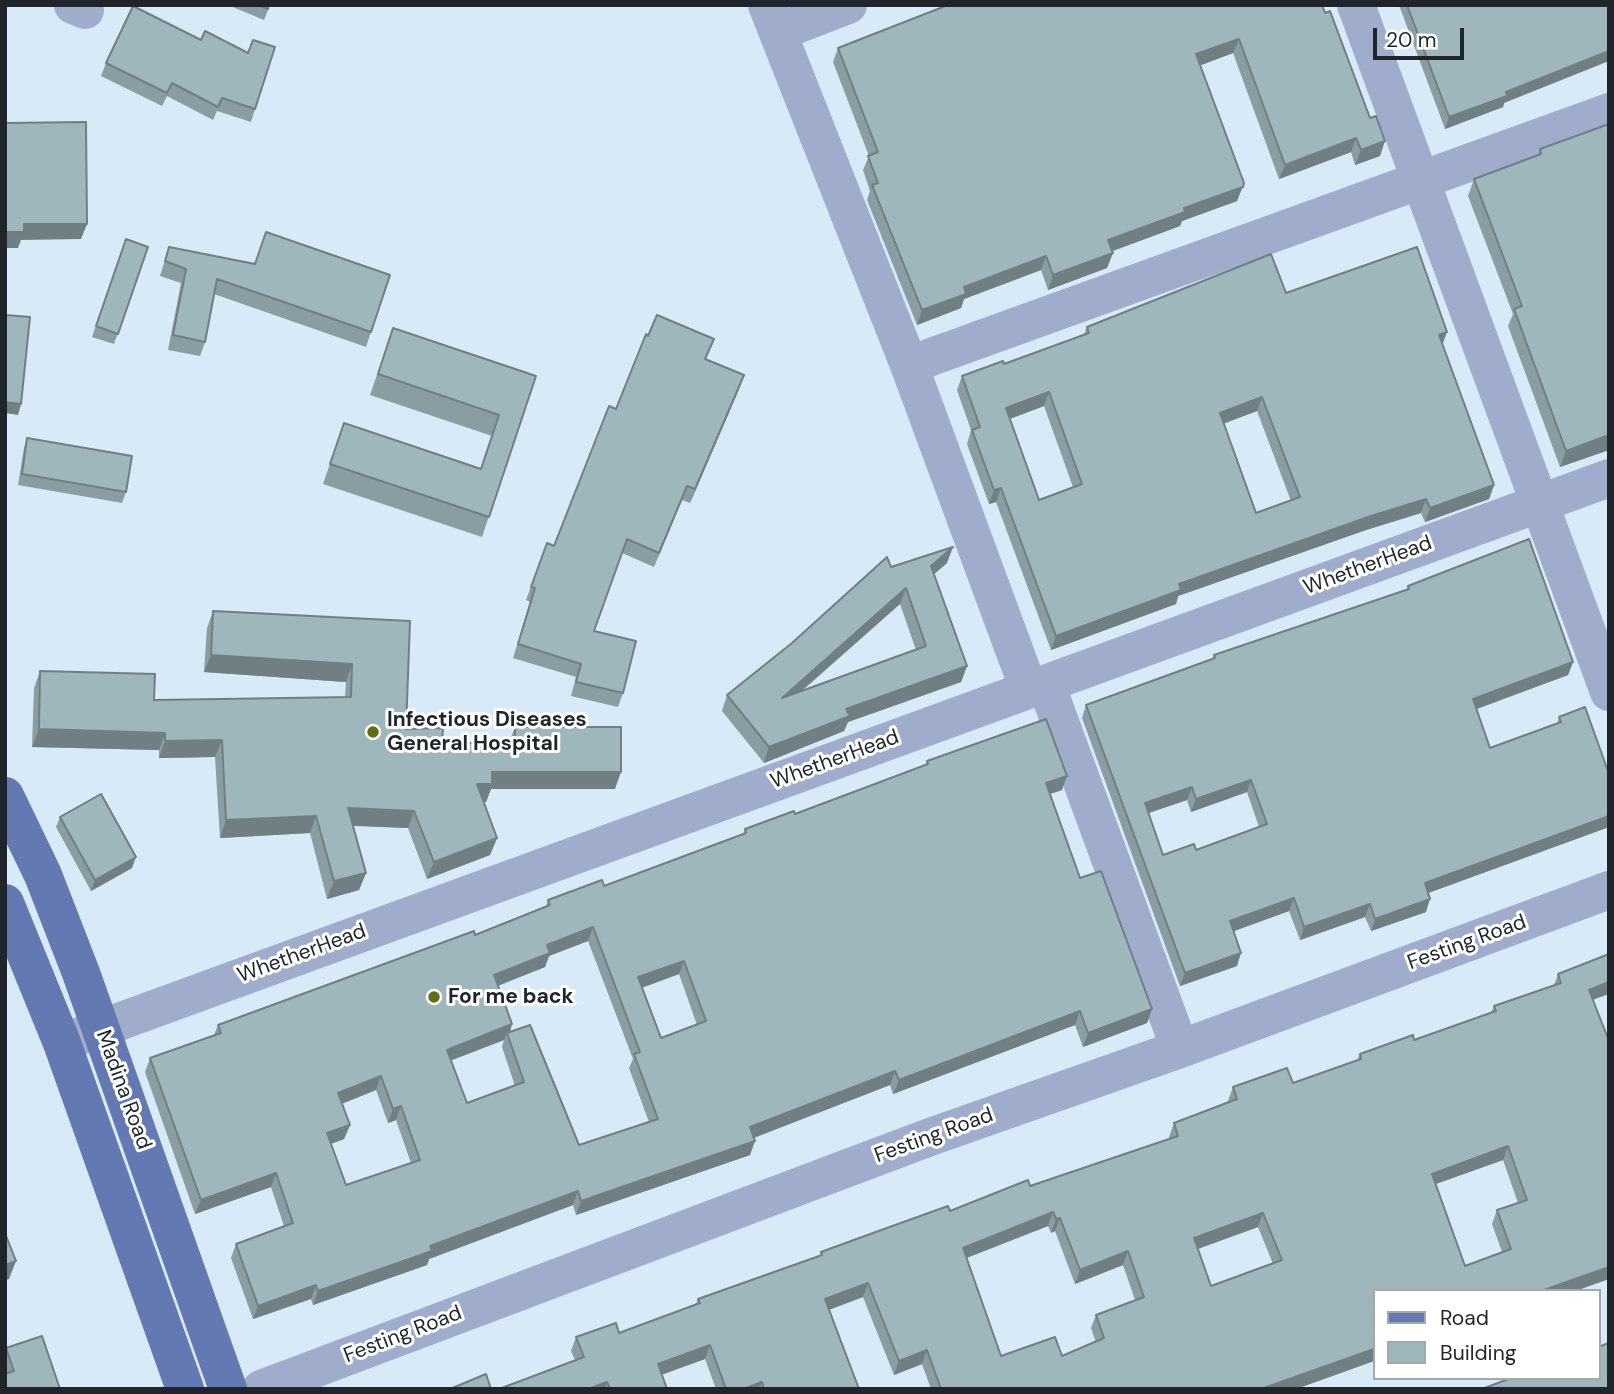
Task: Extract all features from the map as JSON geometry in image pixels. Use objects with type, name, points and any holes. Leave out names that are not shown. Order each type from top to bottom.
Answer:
[{"type":"main road","name":"Madina Road","points":[[5,796],[43,875],[228,1389]]},
{"type":"main road","name":"Madina Road","points":[[5,903],[62,1043],[185,1389]]},
{"type":"street","points":[[848,5],[772,19],[1180,1049]]},
{"type":"street","points":[[1356,5],[1537,504],[1609,692]]},
{"type":"street","points":[[909,365],[1609,112]]},
{"type":"street","name":"WhetherHead","points":[[62,1043],[1609,478]]},
{"type":"street","name":"Festing Road","points":[[261,1389],[930,1137],[1180,1049],[1609,890]]},
{"type":"building","points":[[948,5],[1322,5],[1325,13],[1330,11],[1370,118],[1376,116],[1385,141],[1361,150],[1356,138],[1285,165],[1239,39],[1196,54],[1244,183],[1243,187],[1108,240],[1113,253],[1053,275],[1046,256],[964,287],[966,294],[922,310],[872,185],[878,183],[868,156],[878,152],[838,48]]},
{"type":"building","points":[[1407,5],[1609,5],[1609,51],[1506,92],[1507,96],[1449,117]]},
{"type":"building","points":[[133,6],[201,40],[205,31],[248,53],[253,40],[275,47],[255,109],[222,98],[218,107],[172,83],[167,93],[106,63]]},
{"type":"building","points":[[86,122],[87,224],[24,224],[24,232],[5,232],[5,123]]},
{"type":"building","points":[[1609,124],[1609,435],[1566,451],[1514,309],[1522,306],[1474,179],[1541,154],[1540,149]]},
{"type":"building","points":[[266,232],[390,275],[371,332],[217,279],[205,342],[173,335],[186,269],[165,261],[169,247],[255,264]]},
{"type":"building","points":[[126,239],[148,247],[118,334],[96,326]]},
{"type":"building","points":[[1417,247],[1447,332],[1439,335],[1494,485],[1430,508],[1426,499],[1371,516],[1179,584],[1181,590],[1056,636],[1001,488],[994,490],[972,430],[980,427],[962,376],[1003,361],[1004,364],[1089,333],[1087,327],[1271,254],[1286,293]],"holes":[[[1049,392],[1082,484],[1039,500],[1006,408]],[[1262,397],[1300,497],[1256,513],[1220,413]]]},
{"type":"building","points":[[5,315],[30,317],[21,404],[5,402]]},
{"type":"building","points":[[657,315],[714,339],[705,359],[744,375],[695,489],[687,486],[659,553],[627,539],[594,631],[636,641],[623,693],[576,682],[581,664],[518,644],[535,588],[531,587],[547,543],[554,546],[609,406],[616,409],[646,334],[648,336]]},
{"type":"building","points":[[393,328],[536,376],[489,517],[330,464],[344,423],[481,469],[499,415],[378,374]]},
{"type":"building","points":[[27,438],[132,456],[126,492],[22,474]]},
{"type":"building","points":[[1529,539],[1573,662],[1473,699],[1490,748],[1561,722],[1559,717],[1585,707],[1609,774],[1609,816],[1425,883],[1430,899],[1375,919],[1370,904],[1304,927],[1294,898],[1230,921],[1241,953],[1185,973],[1086,705],[1215,658],[1214,655],[1409,589],[1408,586]],"holes":[[[1251,780],[1267,824],[1196,850],[1194,844],[1163,855],[1145,803],[1192,787],[1196,799]]]},
{"type":"building","points":[[953,547],[931,566],[967,666],[846,709],[850,716],[769,747],[727,695],[792,643],[887,557],[891,567]],"holes":[[[906,588],[926,646],[782,698]]]},
{"type":"building","points":[[213,611],[410,621],[406,729],[443,728],[442,743],[515,743],[515,727],[621,727],[621,772],[492,772],[492,784],[477,784],[497,838],[434,862],[414,811],[348,808],[366,873],[334,881],[316,816],[226,820],[222,740],[165,741],[165,733],[39,729],[40,671],[155,674],[154,700],[351,697],[352,664],[211,655]]},
{"type":"building","points":[[1046,719],[1067,776],[1046,783],[1080,878],[1101,871],[1152,1009],[1088,1033],[1080,1011],[899,1080],[895,1071],[750,1127],[755,1141],[581,1201],[578,1191],[430,1246],[432,1251],[318,1291],[316,1285],[258,1306],[236,1244],[293,1223],[276,1173],[201,1200],[150,1058],[221,1033],[218,1025],[474,931],[475,935],[550,905],[548,900],[602,880],[604,886],[746,833],[745,829],[794,811],[795,814],[928,764],[927,761]],"holes":[[[593,927],[640,1052],[634,1054],[658,1119],[579,1145],[530,1025],[507,1033],[524,1082],[467,1103],[447,1050],[512,1024],[494,975],[550,953],[547,945]],[[684,961],[706,1021],[661,1038],[638,977]],[[381,1076],[393,1109],[401,1106],[420,1160],[346,1185],[327,1133],[350,1125],[338,1093]]]},
{"type":"building","points":[[101,794],[136,857],[95,880],[60,817]]},
{"type":"building","points":[[1609,954],[1609,982],[1589,990],[1609,1041],[1609,1267],[1547,1289],[1372,1289],[1372,1350],[1261,1389],[941,1389],[927,1350],[899,1361],[868,1283],[825,1299],[859,1389],[764,1389],[762,1382],[743,1389],[726,1389],[710,1345],[658,1364],[667,1389],[610,1389],[607,1382],[588,1389],[499,1389],[584,1357],[576,1337],[616,1323],[619,1333],[700,1303],[698,1299],[948,1206],[950,1211],[1028,1180],[1030,1186],[1178,1136],[1174,1123],[1237,1099],[1233,1087],[1287,1068],[1293,1083],[1361,1059],[1360,1054],[1413,1035],[1414,1040],[1496,1011],[1494,1006],[1561,983],[1558,974]],"holes":[[[1508,1146],[1527,1200],[1497,1210],[1511,1249],[1465,1266],[1432,1174]],[[1053,1212],[1056,1219],[1060,1218],[1080,1270],[1128,1251],[1144,1297],[1096,1315],[1104,1338],[1062,1356],[1055,1337],[1001,1356],[963,1248]],[[1263,1213],[1282,1260],[1211,1286],[1194,1238]]]},
{"type":"building","points":[[5,1233],[16,1261],[5,1265]]},
{"type":"building","points":[[42,1336],[60,1389],[5,1389],[5,1374],[14,1371],[6,1348]]},
{"type":"building","points":[[1609,1343],[1609,1389],[1482,1389],[1506,1380],[1600,1380],[1600,1346]]},
{"type":"building","points":[[486,1374],[491,1389],[450,1389]]},
{"type":"place","name":"Infectious Diseases General Hospital","points":[[373,732]]},
{"type":"place","name":"For me back","points":[[434,997]]}]
